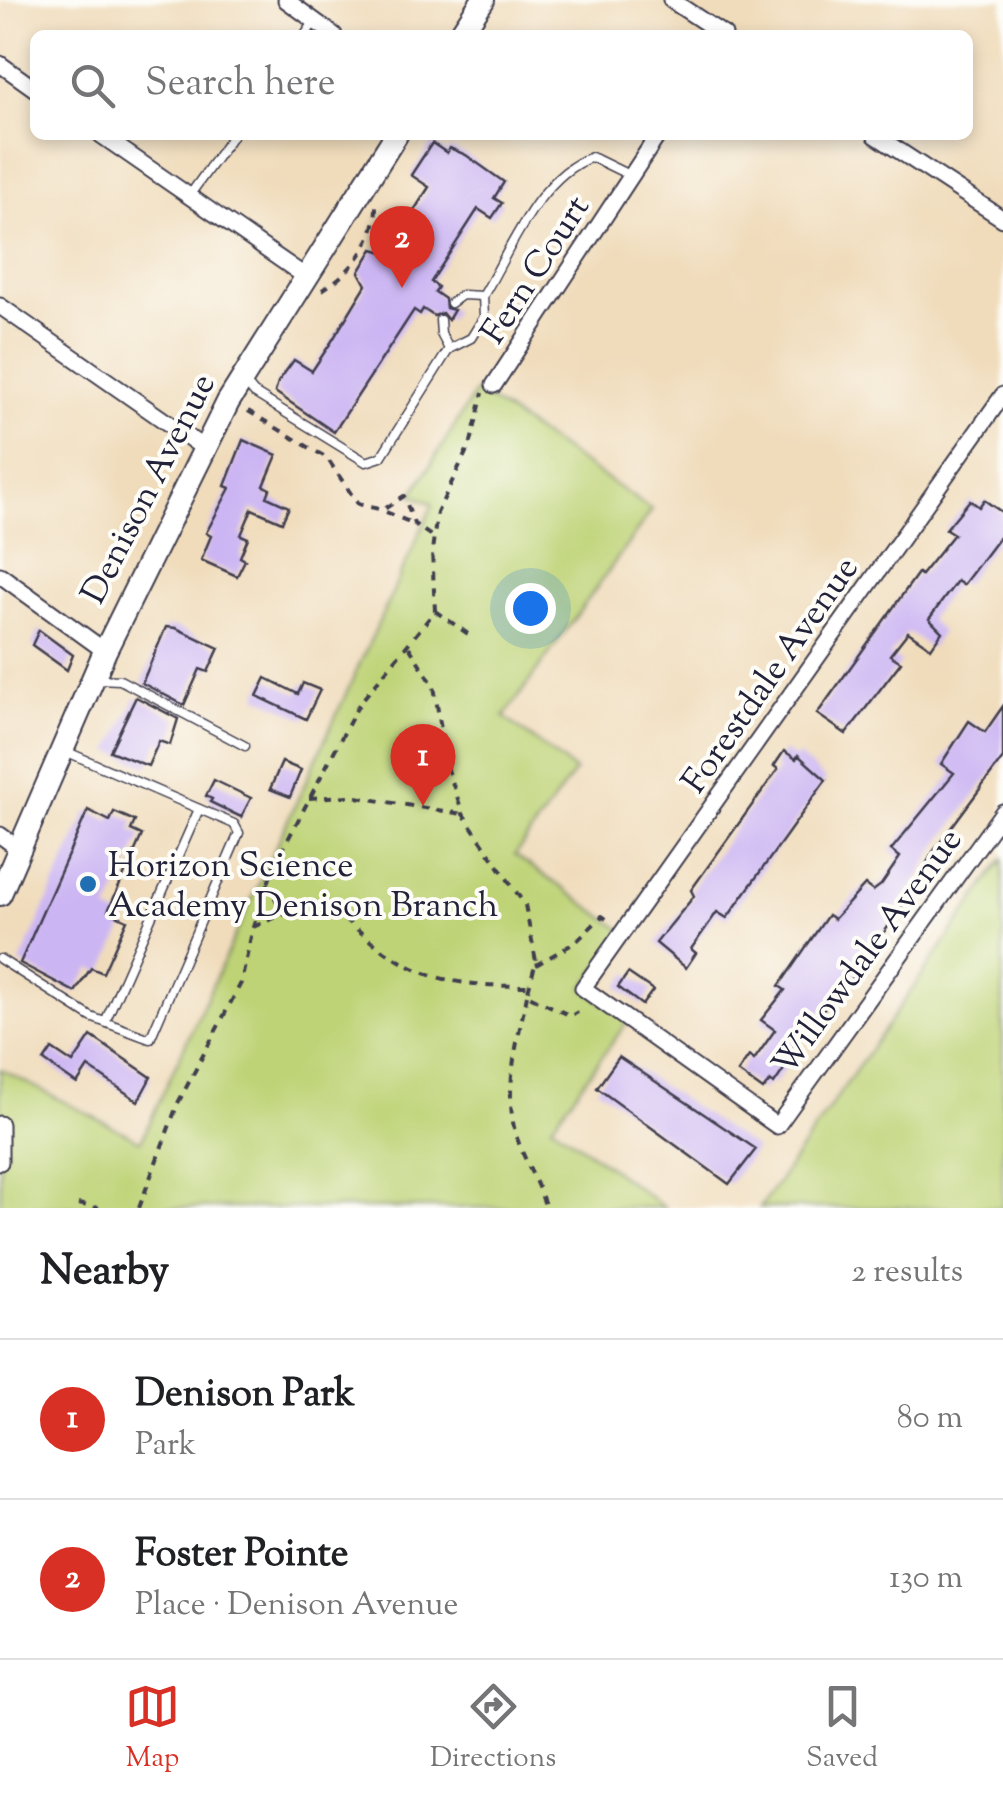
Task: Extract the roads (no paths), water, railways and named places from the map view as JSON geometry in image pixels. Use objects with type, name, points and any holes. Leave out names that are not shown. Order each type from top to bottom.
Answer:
[{"type":"main road","points":[[463,30],[482,0]]},
{"type":"main road","name":"Denison Avenue","points":[[0,894],[9,842],[62,749],[105,651],[241,378],[312,285],[393,140]]},
{"type":"street","points":[[286,0],[327,30]]},
{"type":"street","points":[[670,0],[715,30]]},
{"type":"street","points":[[0,64],[30,85]]},
{"type":"street","points":[[108,140],[312,285]]},
{"type":"street","name":"Fern Court","points":[[494,386],[655,140]]},
{"type":"street","points":[[884,140],[1003,219]]},
{"type":"street","points":[[0,306],[205,449]]},
{"type":"street","name":"Forestdale Avenue","points":[[777,1126],[583,988],[1003,395]]},
{"type":"street","points":[[988,416],[1003,426]]},
{"type":"street","points":[[0,576],[105,651]]},
{"type":"street","name":"Willowdale Avenue","points":[[777,1126],[1003,812]]},
{"type":"street","points":[[0,1124],[0,1162]]},
{"type":"lane","points":[[309,30],[315,21]]},
{"type":"lane","points":[[189,197],[229,140]]},
{"type":"lane","points":[[241,378],[254,393],[366,462],[381,456],[449,349],[471,338],[478,328],[484,317],[483,296],[540,203],[577,162],[601,159],[631,176]]},
{"type":"lane","points":[[451,303],[462,295],[483,296]]},
{"type":"lane","points":[[440,320],[440,334],[449,349]]},
{"type":"lane","points":[[92,679],[120,680],[245,746]]},
{"type":"lane","points":[[0,959],[91,1017],[150,1039],[239,833],[234,824],[62,749]]},
{"type":"lane","points":[[105,1022],[199,809]]},
{"type":"place","name":"Foster Pointe","points":[[402,288]]},
{"type":"place","name":"Denison Park","points":[[423,806]]},
{"type":"place","name":"Horizon Science Academy Denison Branch","points":[[88,884]]}]
